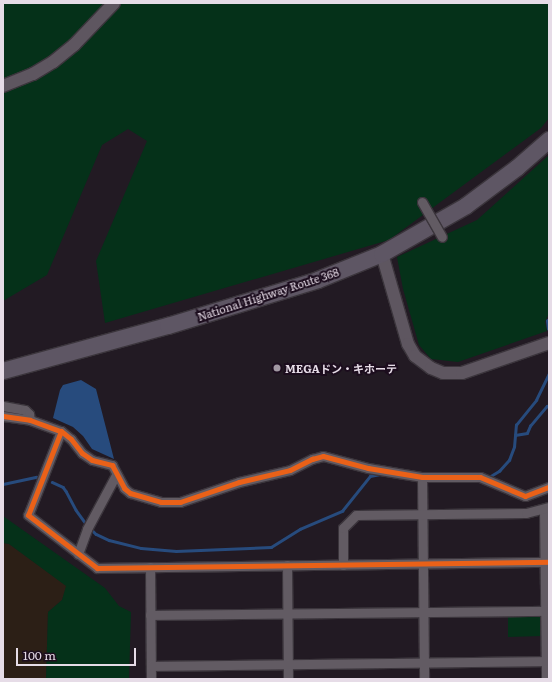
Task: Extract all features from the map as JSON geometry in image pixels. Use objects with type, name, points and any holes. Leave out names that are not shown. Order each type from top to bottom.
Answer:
[{"type":"highway","name":"National Highway Route 368","points":[[3,371],[168,326],[318,280],[382,254],[466,206],[517,168],[549,140]]},
{"type":"street","points":[[3,86],[32,74],[52,62],[74,45],[114,3]]},
{"type":"street","points":[[422,202],[442,236]]},
{"type":"street","points":[[382,254],[408,344],[415,356],[431,368],[443,372],[462,373],[549,343]]},
{"type":"street","points":[[3,406],[25,410],[29,414],[30,420]]},
{"type":"street","points":[[3,416],[30,420],[61,431],[71,439],[82,453],[92,460],[112,465],[124,488],[130,493],[161,502],[172,503],[239,482],[290,470],[319,456],[328,456],[368,468],[422,480],[480,477],[525,496],[549,487]]},
{"type":"street","points":[[61,431],[28,515],[97,568],[547,562]]},
{"type":"street","points":[[78,554],[89,525],[116,475]]},
{"type":"street","points":[[422,480],[424,679]]},
{"type":"street","points":[[344,565],[343,528],[356,515],[526,513],[546,508],[546,679]]},
{"type":"street","points":[[287,565],[286,614],[288,679]]},
{"type":"street","points":[[150,567],[151,679]]},
{"type":"street","points":[[150,616],[547,611]]},
{"type":"street","points":[[151,666],[547,661]]},
{"type":"shaded area","points":[[3,543],[9,544],[67,586],[62,600],[48,612],[46,679],[3,679]]},
{"type":"green space","points":[[3,3],[549,3],[549,118],[541,128],[389,240],[105,323],[96,261],[147,141],[128,129],[102,145],[47,275],[3,301]]},
{"type":"green space","points":[[549,155],[549,313],[545,322],[547,331],[458,362],[431,359],[419,345],[403,289],[397,257],[477,220]]},
{"type":"green space","points":[[3,516],[105,588],[119,606],[131,612],[129,679],[46,679],[48,612],[62,600],[66,586],[9,544],[3,543]]},
{"type":"green space","points":[[508,614],[538,614],[542,618],[542,636],[508,637]]},
{"type":"water","points":[[81,380],[96,389],[114,459],[92,449],[83,436],[73,427],[53,418],[60,390],[63,385]]},
{"type":"waterway","points":[[548,329],[547,321],[549,319]]},
{"type":"waterway","points":[[489,477],[499,471],[509,460],[514,447],[516,425],[536,400],[549,373]]},
{"type":"waterway","points":[[515,435],[527,433],[530,426],[547,406],[549,407]]},
{"type":"waterway","points":[[90,528],[96,534],[109,540],[141,548],[176,551],[271,547],[300,529],[342,511],[370,476],[380,474]]},
{"type":"waterway","points":[[3,484],[36,477]]},
{"type":"waterway","points":[[436,481],[481,481]]},
{"type":"waterway","points":[[52,482],[63,487],[76,510],[87,525]]},
{"type":"cycle path","points":[[3,416],[30,420],[61,431],[71,439],[82,453],[92,460],[112,465],[124,488],[130,493],[161,502],[180,502],[239,482],[290,470],[312,459],[323,456],[368,468],[422,477],[480,477],[525,496],[549,487]]},
{"type":"cycle path","points":[[61,431],[28,515],[97,568],[549,562]]},
{"type":"place","name":"MEGAドン・キホーテ","points":[[277,368]]}]
